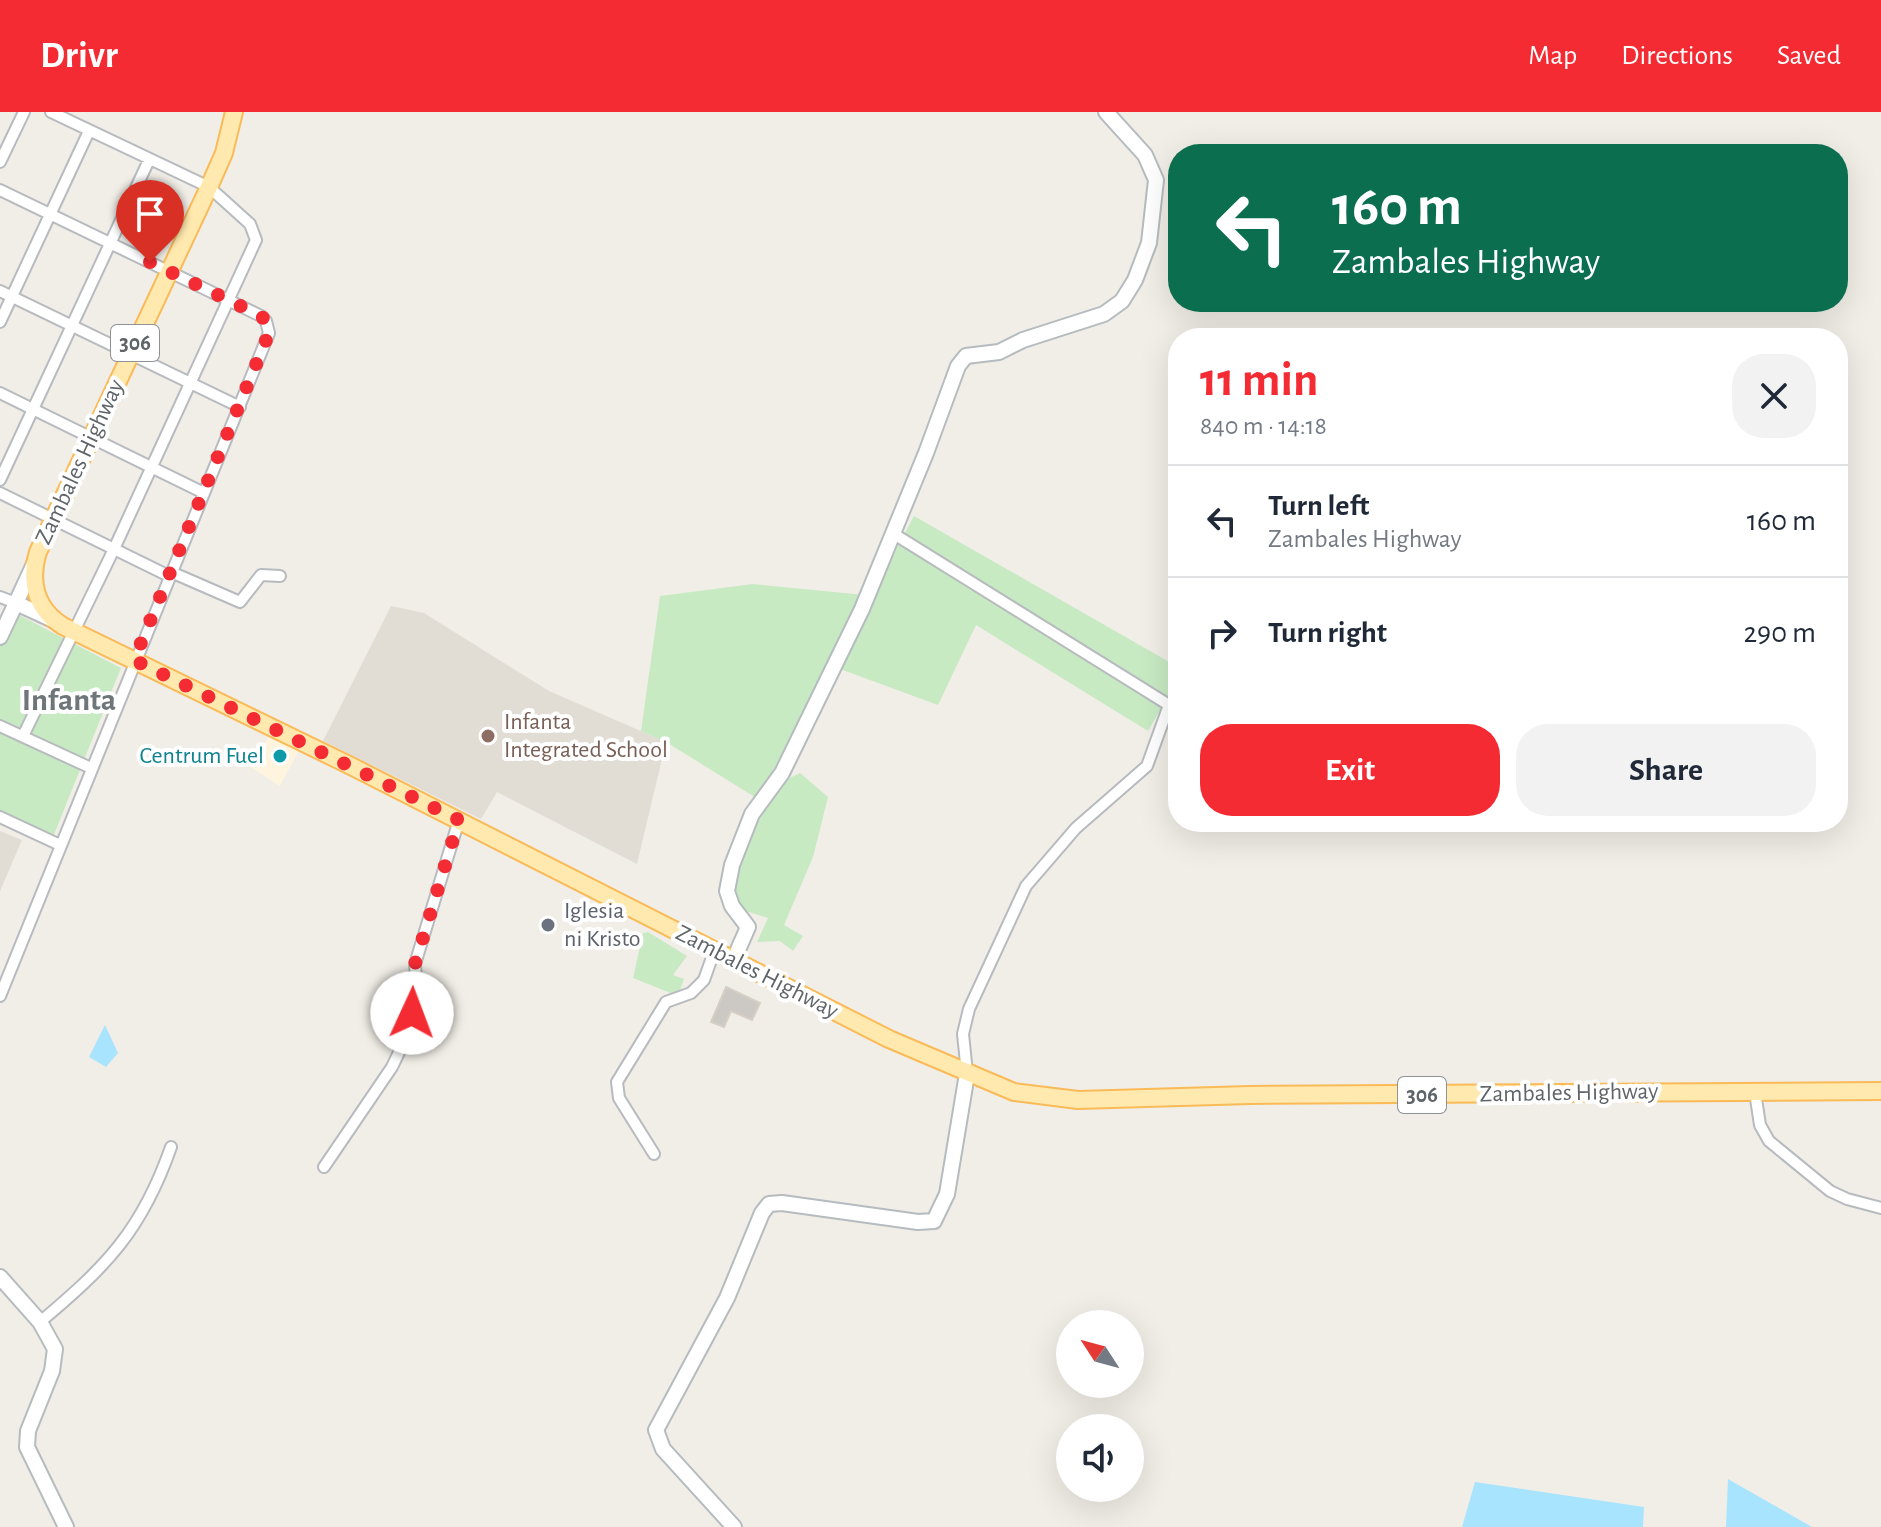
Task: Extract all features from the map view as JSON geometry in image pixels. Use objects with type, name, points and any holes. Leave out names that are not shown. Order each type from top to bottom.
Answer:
[{"type":"main road","name":"Zambales Highway","points":[[235,113],[224,153],[209,187],[36,560],[36,594],[44,611],[53,620],[459,820],[889,1039],[1014,1092],[1078,1100],[1250,1095],[1881,1091]]},
{"type":"street","points":[[0,162],[24,112]]},
{"type":"street","points":[[23,736],[114,549],[254,246],[255,235],[250,224],[209,187],[51,112]]},
{"type":"street","points":[[734,959],[748,927],[732,906],[727,891],[732,865],[752,814],[782,773],[793,751],[894,534],[954,373],[962,361],[972,354],[999,352],[1023,340],[1104,314],[1122,301],[1135,280],[1149,243],[1156,180],[1145,155],[1106,112]]},
{"type":"street","points":[[0,322],[89,131]]},
{"type":"street","points":[[0,480],[149,160]]},
{"type":"street","points":[[0,190],[261,316],[269,327],[240,407],[134,660],[0,996]]},
{"type":"street","points":[[0,291],[240,407]]},
{"type":"street","points":[[0,393],[204,493]]},
{"type":"street","points":[[0,493],[114,549],[240,602],[261,575],[280,576]]},
{"type":"street","points":[[894,534],[1168,704]]},
{"type":"street","points":[[0,637],[36,560]]},
{"type":"street","points":[[0,597],[53,620]]},
{"type":"street","points":[[734,1527],[663,1449],[656,1430],[727,1298],[762,1213],[769,1204],[782,1203],[918,1222],[934,1221],[944,1206],[947,1194],[967,1074],[963,1034],[969,1009],[1026,886],[1076,828],[1147,766],[1168,708]]},
{"type":"street","points":[[0,726],[91,768]]},
{"type":"street","points":[[0,817],[60,845]]},
{"type":"street","points":[[324,1167],[392,1067],[402,1046],[417,991],[415,964],[459,820]]},
{"type":"street","points":[[654,1154],[619,1098],[617,1082],[666,1002],[691,993],[704,980],[715,949]]},
{"type":"street","points":[[1755,1092],[1760,1125],[1769,1141],[1838,1196],[1881,1208]]},
{"type":"street","points":[[40,1322],[103,1267],[129,1236],[154,1192],[171,1147]]},
{"type":"street","points":[[0,1277],[40,1322],[53,1343],[55,1355],[28,1431],[27,1447],[66,1527]]},
{"type":"shaded area","name":"Infanta Integrated School","points":[[391,606],[424,613],[549,691],[666,742],[637,864],[497,792],[481,819],[323,741]]},
{"type":"shaded area","points":[[271,734],[299,750],[280,786],[249,766]]},
{"type":"shaded area","points":[[0,831],[22,840],[0,891]]},
{"type":"green space","points":[[914,516],[1168,661],[1168,696],[1148,731],[976,625],[938,705],[840,669],[884,572]]},
{"type":"green space","points":[[753,584],[865,595],[758,799],[666,742],[641,731],[660,596]]},
{"type":"green space","points":[[15,613],[121,668],[53,837],[0,814],[0,646]]},
{"type":"green space","points":[[800,773],[828,797],[813,857],[784,925],[803,936],[793,951],[780,941],[757,942],[768,918],[739,909],[732,889],[733,877],[758,815],[782,782]]},
{"type":"green space","points":[[648,932],[687,956],[673,975],[684,979],[678,996],[633,978],[643,933]]},
{"type":"water","points":[[105,1025],[118,1053],[106,1067],[89,1057]]},
{"type":"water","points":[[1728,1479],[1812,1527],[1726,1527]]},
{"type":"water","points":[[1475,1482],[1644,1507],[1643,1527],[1462,1527]]},
{"type":"building","points":[[726,987],[760,1003],[752,1020],[731,1011],[724,1027],[711,1022]]},
{"type":"place","name":"Infanta Integrated School","points":[[488,736]]},
{"type":"place","name":"Centrum Fuel","points":[[280,756]]},
{"type":"place","name":"Iglesia ni Kristo","points":[[548,925]]},
{"type":"district","name":"Infanta","points":[[69,700]]},
{"type":"route","points":[[150,262],[261,316],[269,327],[269,333],[134,660],[459,820],[413,970],[417,991],[412,1013]]}]
